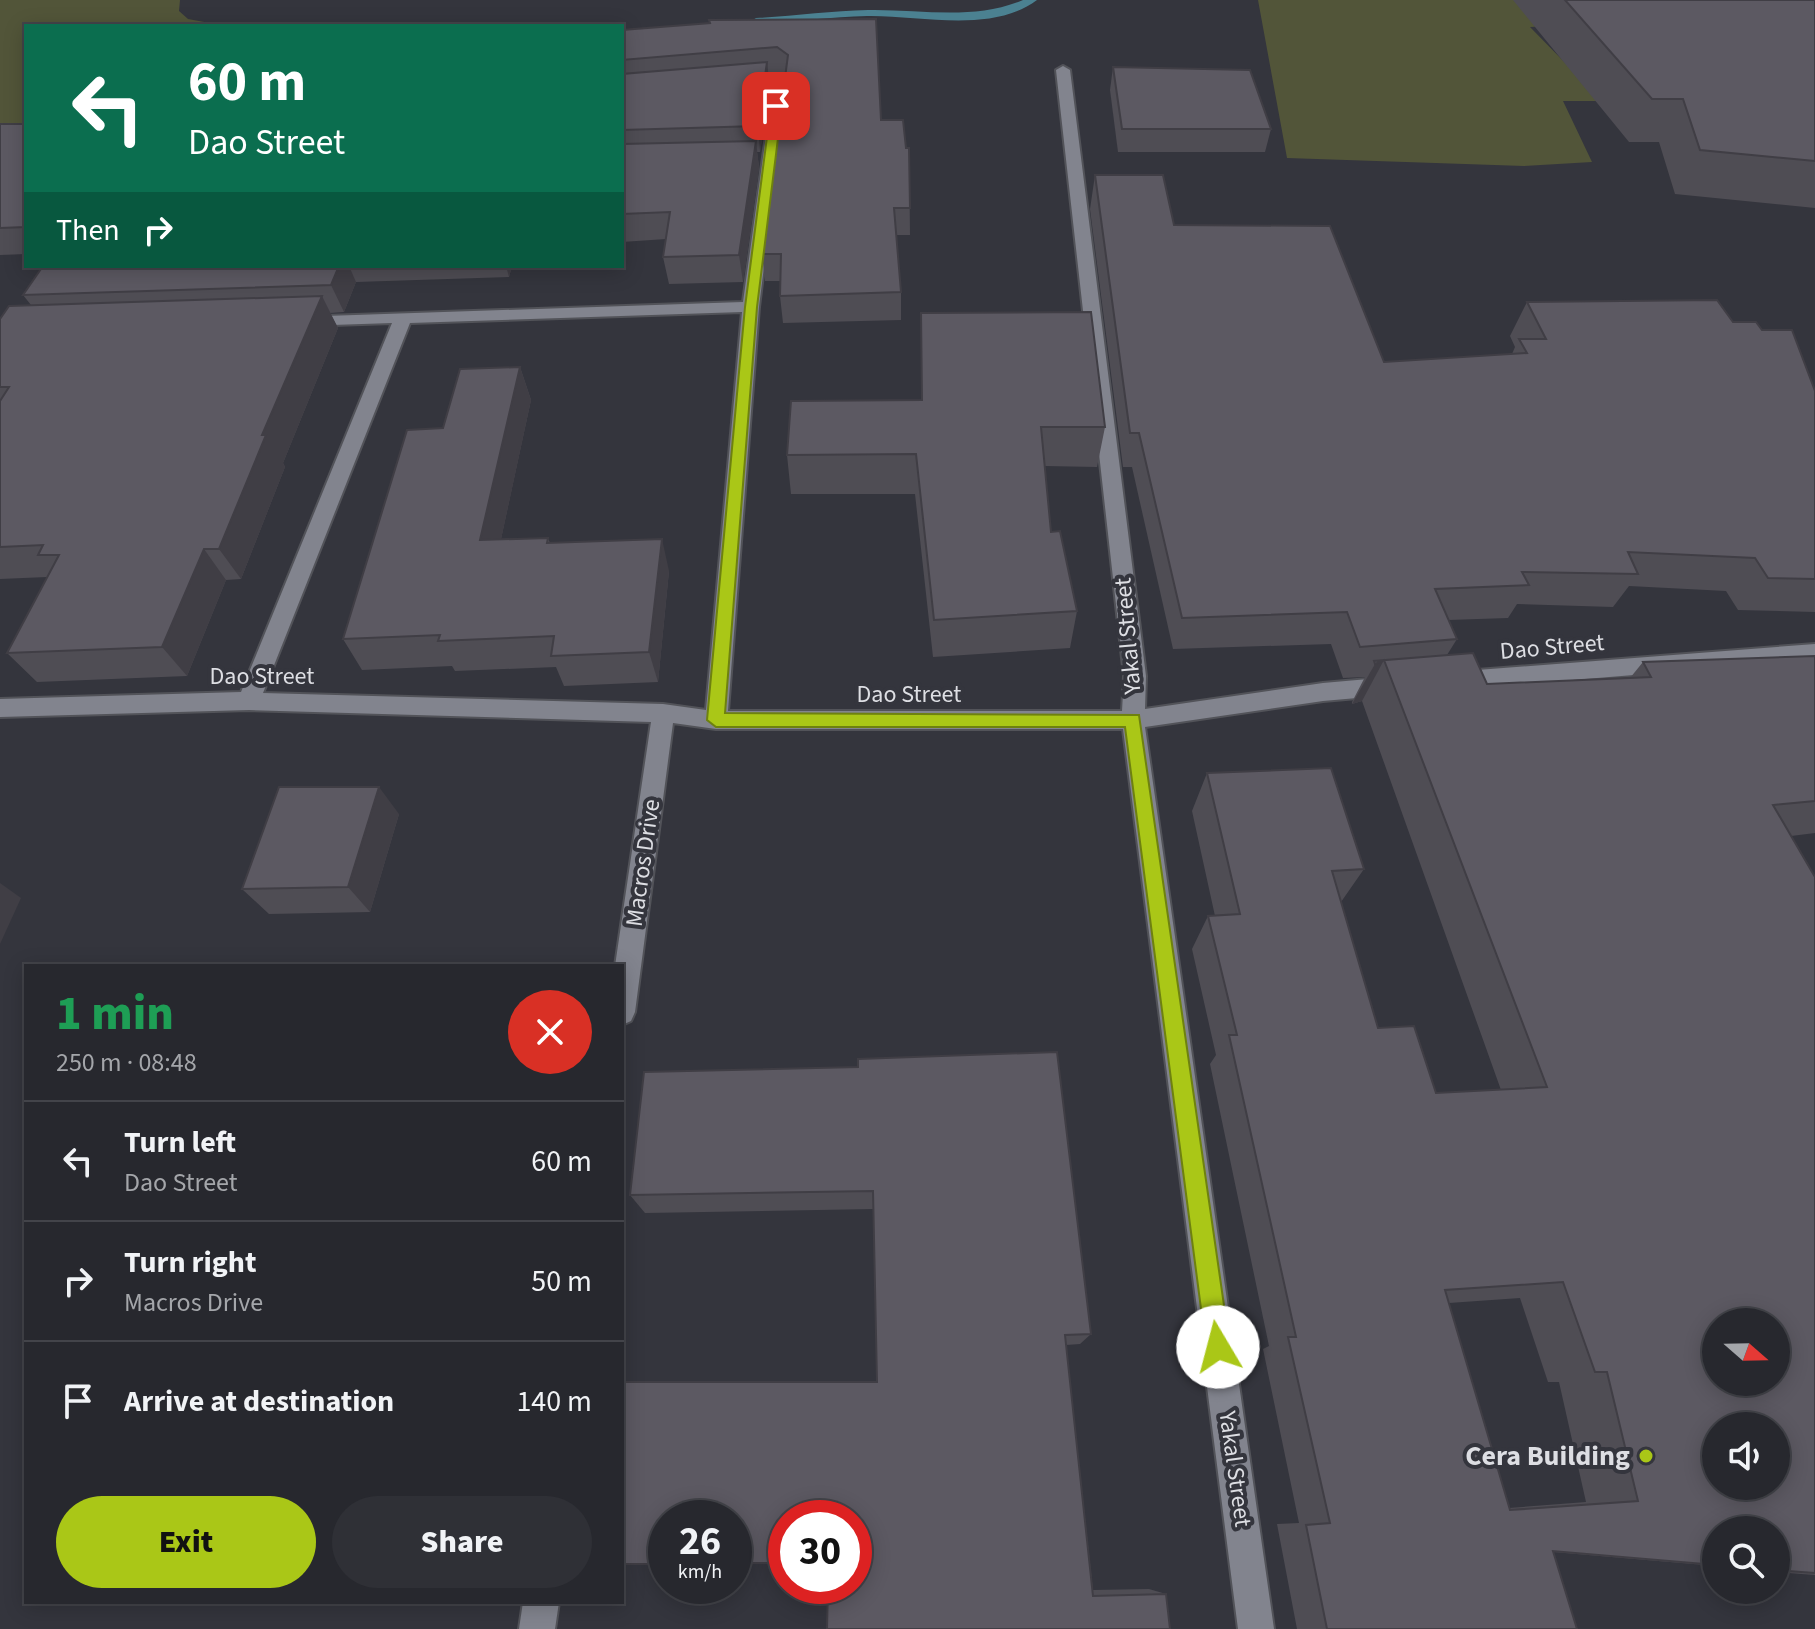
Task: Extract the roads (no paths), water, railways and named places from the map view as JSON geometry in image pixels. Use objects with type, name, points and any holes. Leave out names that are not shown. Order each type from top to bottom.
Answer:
[{"type":"street","name":"Yakal Street","points":[[1063,70],[1135,676],[1133,720],[1256,1629]]},
{"type":"street","points":[[716,720],[762,159],[780,80],[717,85]]},
{"type":"street","points":[[280,322],[751,307]]},
{"type":"street","points":[[249,701],[403,318]]},
{"type":"street","name":"Dao Street","points":[[0,708],[249,701],[663,713],[716,720],[1133,720],[1323,692],[1815,652]]},
{"type":"street","name":"Macros Drive","points":[[624,997],[663,713]]},
{"type":"street","points":[[537,1629],[541,1604]]},
{"type":"waterway","points":[[756,21],[868,13],[972,16],[1012,8],[1032,0]]},
{"type":"place","name":"Cera Building","points":[[1646,1456]]}]
